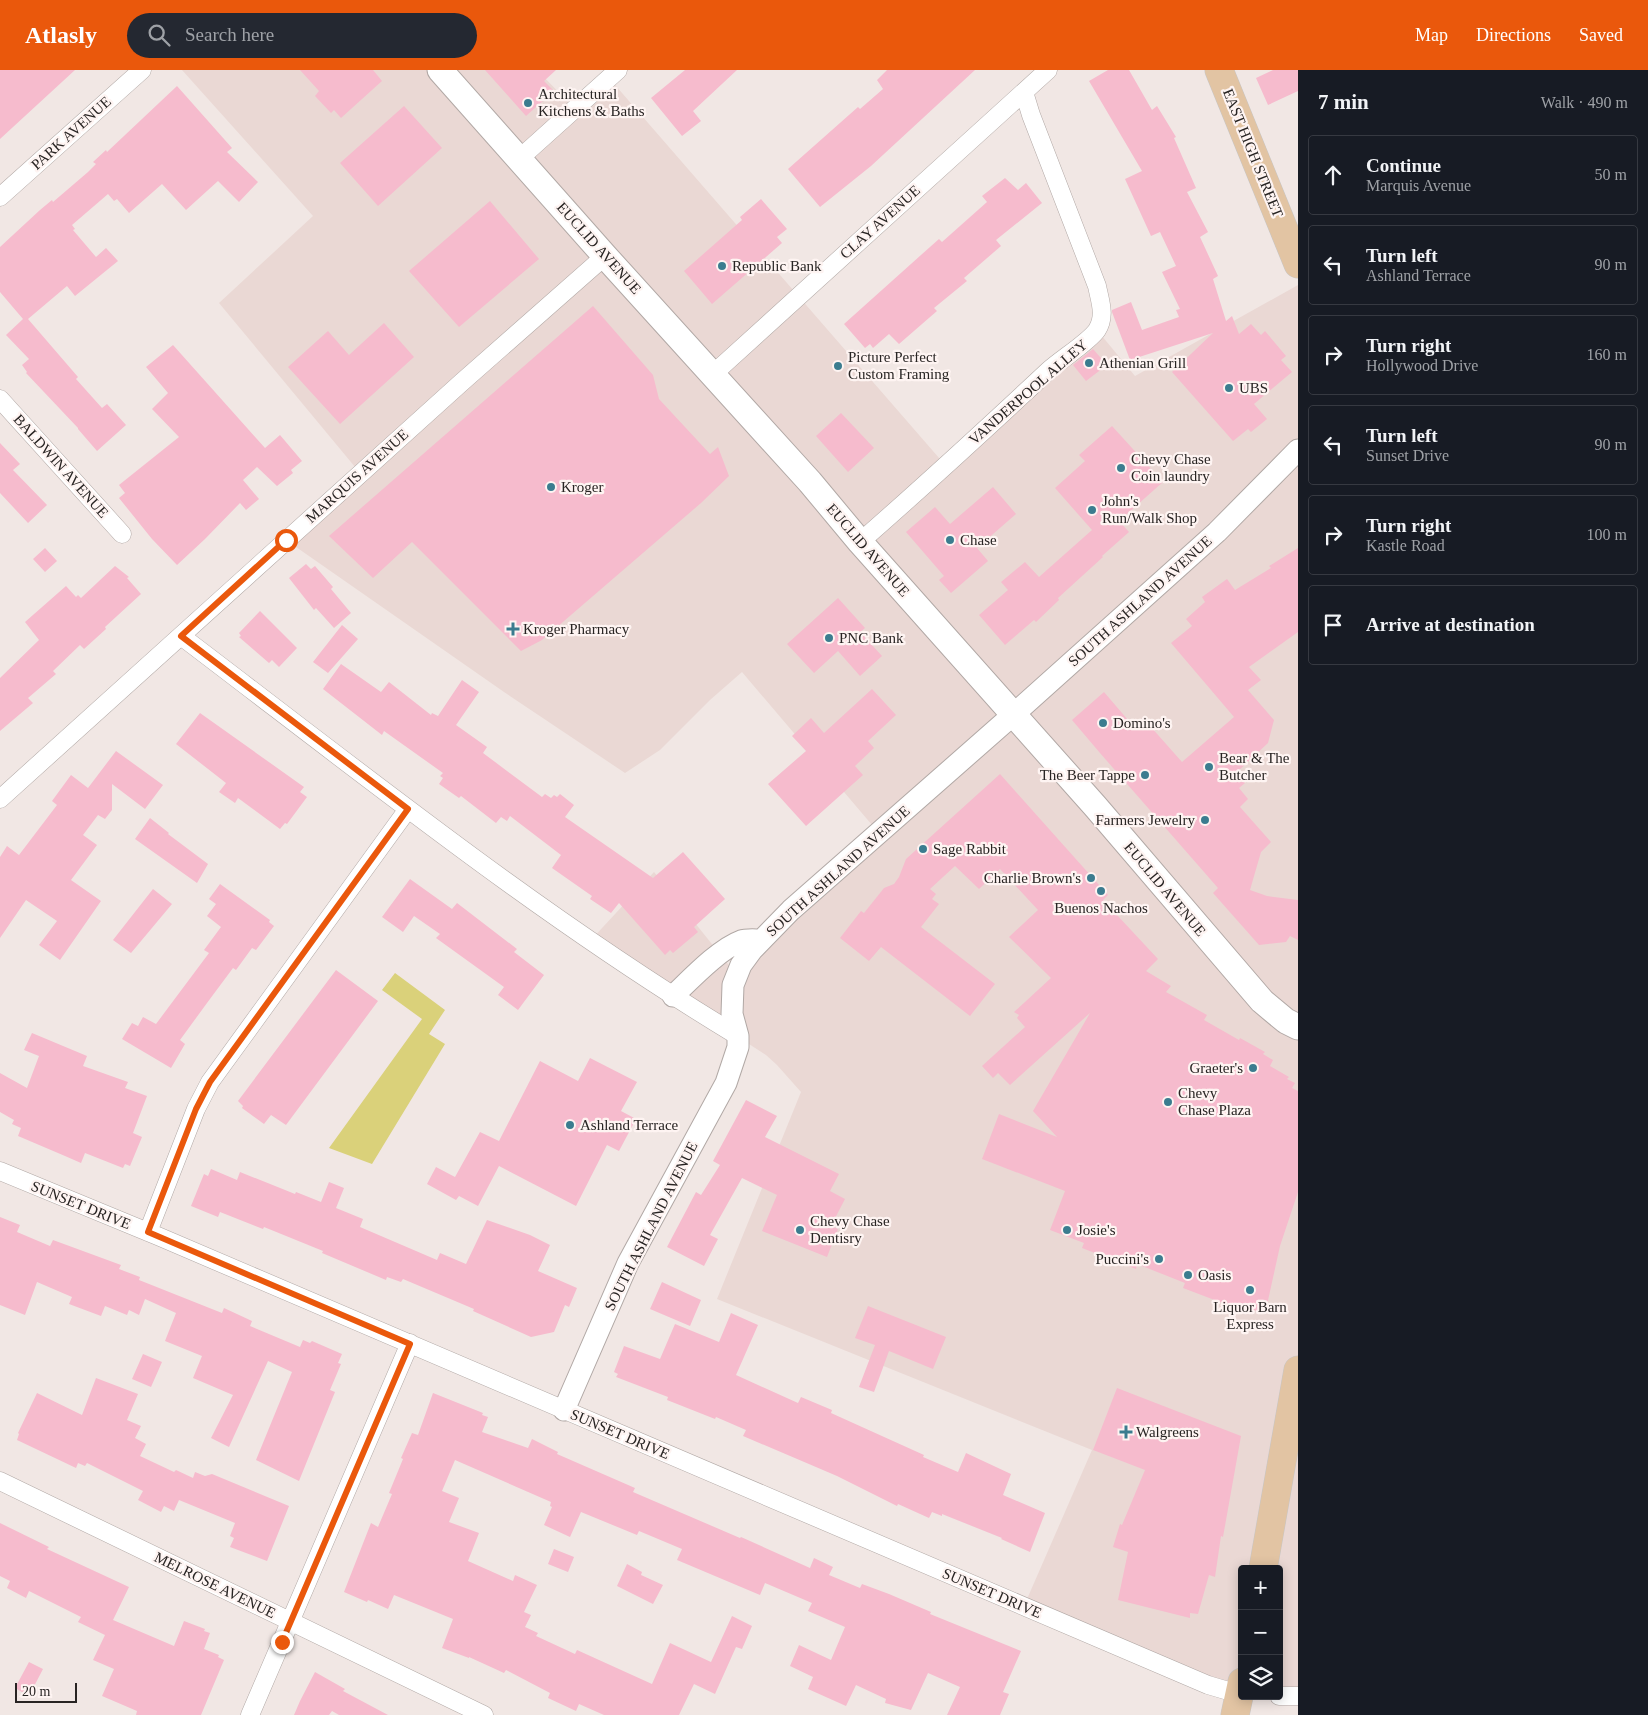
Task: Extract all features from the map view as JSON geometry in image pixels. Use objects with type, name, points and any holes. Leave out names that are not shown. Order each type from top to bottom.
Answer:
[{"type":"main road","name":"EUCLID AVENUE","points":[[440,70],[605,256],[810,482],[860,542],[1014,714],[1262,1001],[1286,1021],[1298,1028]]},
{"type":"main road","name":"EAST HIGH STREET","points":[[1219,70],[1298,264]]},
{"type":"main road","points":[[1263,1565],[1298,1370]]},
{"type":"street","name":"PARK AVENUE","points":[[0,197],[142,70]]},
{"type":"street","points":[[519,159],[618,70]]},
{"type":"street","name":"CLAY AVENUE","points":[[712,375],[1048,70]]},
{"type":"street","name":"VANDERPOOL ALLEY","points":[[860,542],[946,466],[1058,362],[1091,337],[1097,330],[1102,314],[1097,286],[1031,115],[1024,92]]},
{"type":"street","name":"MARQUIS AVENUE","points":[[2,793],[181,636],[462,382],[605,256]]},
{"type":"street","name":"BALDWIN AVENUE","points":[[0,399],[122,534]]},
{"type":"street","name":"SOUTH ASHLAND AVENUE","points":[[564,1410],[628,1263],[726,1083],[735,1059],[738,1036],[732,1014],[733,985],[741,964],[783,917],[1014,714],[1223,526],[1298,450]]},
{"type":"street","points":[[181,636],[408,809],[565,923],[673,996],[738,1036]]},
{"type":"street","points":[[148,1232],[196,1109],[210,1082],[408,809]]},
{"type":"street","points":[[673,996],[696,974],[732,945],[743,940],[761,940]]},
{"type":"street","name":"SUNSET DRIVE","points":[[0,1171],[148,1232],[1238,1696]]},
{"type":"street","points":[[250,1715],[410,1344]]},
{"type":"street","name":"MELROSE AVENUE","points":[[0,1481],[484,1715]]},
{"type":"street","points":[[1283,1696],[1298,1696]]},
{"type":"shaded area","points":[[182,70],[537,70],[575,109],[609,78],[946,466],[1097,330],[1135,376],[1298,285],[1298,1696],[1283,1696],[1283,1565],[1238,1565],[1238,1693],[1024,1606],[1092,1450],[717,1299],[801,1092],[766,1055],[590,941],[654,872],[736,974],[878,832],[742,672],[710,700],[660,750],[625,773],[504,692],[286,540],[360,473],[219,303],[313,216]]},
{"type":"shaded area","points":[[395,973],[445,1010],[429,1034],[445,1044],[372,1164],[329,1148],[422,1019],[382,990]]},
{"type":"building","points":[[0,70],[75,70],[0,139]]},
{"type":"building","points":[[300,70],[373,70],[382,81],[341,118],[334,110],[331,113],[315,96],[319,91]]},
{"type":"building","name":"Architectural Kitchens & Baths","points":[[485,70],[556,70],[544,81],[554,91],[526,116]]},
{"type":"building","points":[[685,70],[737,70],[693,111],[701,121],[682,136],[651,98]]},
{"type":"building","points":[[887,70],[975,70],[871,166],[820,207],[788,169],[858,107],[860,109],[883,89],[877,80]]},
{"type":"building","points":[[1108,70],[1129,70],[1152,110],[1157,106],[1176,137],[1174,138],[1196,188],[1187,192],[1208,232],[1200,237],[1218,276],[1213,279],[1226,321],[1232,316],[1239,334],[1251,324],[1261,335],[1265,331],[1286,356],[1281,360],[1292,372],[1254,404],[1267,419],[1251,432],[1248,429],[1233,441],[1172,372],[1213,333],[1130,360],[1112,312],[1112,310],[1131,302],[1142,330],[1179,317],[1176,310],[1180,309],[1162,272],[1176,266],[1160,232],[1151,236],[1125,179],[1142,171],[1089,81]]},
{"type":"building","points":[[1273,70],[1298,70],[1298,91],[1268,105],[1256,78]]},
{"type":"building","points":[[177,86],[232,148],[227,152],[258,182],[239,202],[218,181],[186,210],[162,184],[129,213],[117,199],[114,201],[108,194],[72,225],[75,229],[73,230],[96,257],[106,248],[118,261],[75,296],[67,286],[28,319],[102,408],[107,404],[126,425],[97,451],[26,373],[22,365],[29,359],[6,335],[23,319],[0,292],[0,247],[40,210],[52,200],[53,202],[88,172],[96,164],[93,162],[106,150],[107,152]]},
{"type":"building","points":[[404,106],[442,148],[378,206],[340,163]]},
{"type":"building","points":[[1005,178],[1018,190],[1026,183],[1042,203],[996,240],[1001,246],[964,278],[967,281],[934,308],[937,311],[899,344],[889,334],[873,348],[870,344],[865,348],[844,324],[939,239],[942,242],[987,202],[982,196]]},
{"type":"building","name":"Republic Bank","points":[[761,199],[787,229],[777,237],[782,243],[712,304],[684,271],[742,220],[740,217]]},
{"type":"building","points":[[490,201],[539,259],[459,327],[409,271]]},
{"type":"building","name":"Kroger","points":[[593,306],[653,375],[659,399],[710,454],[718,447],[729,476],[701,503],[542,640],[521,651],[412,542],[373,578],[329,536]]},
{"type":"building","points":[[384,323],[414,357],[340,424],[288,367],[328,331],[349,355]]},
{"type":"building","points":[[173,345],[265,448],[280,435],[302,461],[291,470],[293,473],[277,486],[257,467],[243,480],[259,499],[246,510],[240,503],[177,565],[152,539],[119,498],[125,493],[119,485],[179,437],[152,409],[168,393],[146,367]]},
{"type":"building","name":"Athenian Grill","points":[[1093,349],[1107,365],[1086,381],[1073,365]]},
{"type":"building","points":[[841,413],[874,448],[848,472],[816,436]]},
{"type":"building","points":[[1112,426],[1163,482],[1119,521],[1129,532],[1058,598],[1059,600],[1036,622],[1034,620],[1005,645],[979,615],[1008,590],[1001,582],[1025,562],[1039,577],[1092,530],[1055,488],[1085,461],[1079,455]]},
{"type":"building","points":[[0,443],[20,464],[13,470],[47,505],[28,523],[0,493]]},
{"type":"building","name":"Chase","points":[[993,487],[1016,514],[977,548],[988,561],[951,593],[939,580],[944,576],[906,532],[935,507],[950,524]]},
{"type":"building","points":[[45,548],[57,561],[45,572],[33,559]]},
{"type":"building","points":[[1298,548],[1298,632],[1249,667],[1261,680],[1248,690],[1274,720],[1268,743],[1236,773],[1245,783],[1239,788],[1248,799],[1240,807],[1271,842],[1261,852],[1250,890],[1267,896],[1298,900],[1298,940],[1290,936],[1286,942],[1259,945],[1213,893],[1218,888],[1072,720],[1104,692],[1134,727],[1143,718],[1182,762],[1234,717],[1171,643],[1192,626],[1186,619],[1205,602],[1202,597],[1227,579],[1235,590],[1271,568],[1269,566]]},
{"type":"building","points":[[306,564],[311,569],[315,566],[333,587],[331,589],[351,613],[334,628],[316,608],[314,610],[289,578]]},
{"type":"building","points":[[115,566],[129,577],[127,578],[141,594],[84,649],[80,645],[53,671],[56,674],[28,698],[33,703],[0,731],[0,678],[39,640],[25,622],[66,586],[76,597],[78,595],[81,598]]},
{"type":"building","name":"PNC Bank","points":[[838,598],[865,628],[860,632],[882,656],[860,676],[838,651],[814,673],[787,644]]},
{"type":"building","points":[[260,611],[297,648],[279,667],[272,660],[269,663],[239,637],[241,636],[239,633]]},
{"type":"building","points":[[342,625],[358,639],[328,673],[313,662]]},
{"type":"building","points":[[341,664],[381,692],[389,682],[431,715],[432,713],[438,716],[462,680],[479,692],[456,725],[487,747],[483,753],[542,797],[545,794],[551,798],[554,795],[557,797],[560,794],[574,805],[565,817],[653,878],[683,852],[725,899],[694,927],[698,932],[673,953],[670,950],[665,955],[619,903],[611,913],[590,899],[592,896],[552,868],[561,855],[510,816],[507,821],[501,817],[496,823],[461,796],[459,798],[439,784],[443,778],[440,776],[443,773],[384,731],[382,735],[323,689]]},
{"type":"building","points":[[872,689],[896,715],[868,741],[874,748],[855,766],[863,775],[806,826],[768,784],[806,751],[792,736],[811,718],[824,733]]},
{"type":"building","points":[[200,713],[304,787],[300,792],[307,797],[287,824],[285,823],[280,829],[238,798],[235,803],[219,792],[226,783],[176,744]]},
{"type":"building","points":[[116,751],[163,785],[145,809],[112,784],[112,810],[105,819],[98,815],[83,835],[97,845],[71,880],[101,901],[60,960],[39,945],[57,921],[26,900],[0,938],[0,857],[7,846],[19,855],[57,805],[52,801],[71,775],[88,788]]},
{"type":"building","name":"Chevy Chase Plaza","points":[[1000,774],[1108,895],[1103,900],[1158,959],[1146,971],[1171,986],[1166,992],[1207,1015],[1204,1020],[1265,1052],[1263,1054],[1273,1060],[1270,1066],[1289,1077],[1287,1079],[1295,1083],[1292,1088],[1298,1091],[1298,1192],[1280,1246],[1265,1314],[1235,1303],[1233,1307],[1183,1288],[1185,1283],[1137,1264],[1136,1269],[1082,1248],[1084,1243],[1050,1230],[1065,1191],[982,1159],[999,1114],[1057,1137],[1033,1111],[1090,1013],[1010,1085],[998,1073],[993,1078],[982,1066],[1025,1027],[1017,1018],[1019,1015],[1014,1012],[1051,978],[1009,937],[1038,910],[1000,869],[979,889],[955,866],[930,889],[936,894],[932,899],[939,904],[921,927],[995,984],[970,1016],[881,947],[869,961],[840,938],[861,911],[864,913],[884,888],[894,884],[906,859]]},
{"type":"building","points":[[150,818],[208,864],[197,883],[135,839]]},
{"type":"building","points":[[410,879],[452,909],[457,903],[517,949],[514,952],[544,975],[518,1010],[498,995],[504,987],[436,938],[440,934],[414,916],[403,932],[382,917]]},
{"type":"building","points":[[220,884],[270,920],[269,922],[274,926],[256,950],[252,948],[236,970],[233,968],[180,1040],[185,1044],[171,1068],[122,1039],[132,1023],[138,1026],[143,1017],[156,1024],[209,953],[204,950],[221,927],[207,916],[216,904],[209,899]]},
{"type":"building","points":[[153,889],[172,904],[131,953],[113,940]]},
{"type":"building","points":[[336,970],[378,1001],[286,1125],[271,1115],[264,1124],[242,1108],[243,1106],[238,1101]]},
{"type":"building","points":[[32,1033],[87,1056],[83,1066],[128,1082],[125,1088],[147,1096],[133,1133],[142,1137],[130,1166],[125,1164],[123,1168],[85,1153],[81,1163],[18,1136],[21,1128],[12,1124],[14,1120],[0,1112],[0,1073],[27,1088],[39,1056],[24,1050]]},
{"type":"building","name":"Ashland Terrace","points":[[590,1058],[637,1082],[621,1111],[636,1119],[619,1151],[607,1145],[576,1206],[499,1166],[478,1206],[459,1196],[456,1200],[427,1184],[436,1167],[455,1177],[480,1132],[499,1141],[540,1061],[578,1081]]},
{"type":"building","points":[[746,1100],[777,1116],[765,1137],[839,1174],[830,1191],[845,1199],[831,1226],[838,1229],[827,1257],[762,1231],[777,1195],[742,1178],[710,1235],[718,1239],[704,1266],[667,1247],[696,1192],[701,1195],[720,1165],[713,1161]]},
{"type":"building","points":[[211,1169],[237,1180],[240,1172],[295,1194],[296,1192],[321,1202],[329,1182],[344,1188],[336,1208],[363,1219],[360,1227],[437,1260],[440,1253],[466,1264],[487,1220],[530,1235],[550,1245],[538,1271],[577,1288],[569,1307],[565,1305],[554,1332],[531,1337],[473,1311],[474,1309],[403,1279],[401,1282],[387,1277],[386,1280],[264,1227],[263,1229],[220,1212],[218,1217],[191,1206],[204,1174],[208,1176]]},
{"type":"building","points":[[0,1217],[20,1225],[17,1232],[50,1246],[53,1240],[121,1265],[119,1269],[140,1277],[139,1280],[222,1313],[224,1308],[252,1321],[250,1326],[300,1347],[303,1340],[310,1343],[312,1341],[342,1354],[338,1363],[341,1364],[330,1390],[335,1392],[299,1481],[256,1460],[292,1372],[268,1361],[229,1447],[211,1438],[233,1395],[193,1378],[202,1356],[165,1341],[176,1313],[145,1299],[139,1315],[129,1310],[127,1315],[105,1306],[101,1316],[69,1304],[72,1297],[37,1282],[25,1315],[0,1305]]},
{"type":"building","points":[[662,1282],[701,1300],[690,1326],[650,1309]]},
{"type":"building","points":[[868,1306],[946,1337],[933,1369],[889,1351],[874,1392],[859,1387],[875,1345],[855,1338]]},
{"type":"building","points":[[731,1313],[758,1325],[736,1375],[798,1403],[801,1397],[832,1410],[831,1413],[958,1472],[966,1453],[1011,1474],[1003,1495],[1045,1513],[1030,1552],[1002,1538],[942,1514],[942,1516],[932,1512],[929,1518],[898,1504],[897,1506],[837,1476],[743,1436],[746,1430],[716,1417],[715,1419],[667,1400],[668,1397],[616,1377],[618,1374],[614,1372],[624,1346],[660,1359],[675,1324],[719,1342]]},
{"type":"building","points":[[143,1354],[162,1362],[151,1387],[132,1379]]},
{"type":"building","points":[[96,1378],[138,1394],[127,1420],[141,1426],[135,1438],[146,1444],[140,1456],[174,1472],[176,1470],[193,1478],[195,1472],[205,1476],[212,1474],[289,1506],[267,1561],[230,1547],[234,1538],[230,1536],[235,1523],[179,1500],[174,1511],[164,1506],[161,1512],[138,1500],[143,1491],[87,1463],[85,1466],[78,1463],[76,1468],[17,1440],[18,1433],[37,1393],[82,1415]]},
{"type":"building","points":[[1117,1388],[1241,1436],[1223,1537],[1221,1536],[1215,1577],[1209,1575],[1198,1614],[1190,1613],[1190,1618],[1118,1600],[1128,1552],[1113,1547],[1120,1524],[1122,1525],[1145,1470],[1093,1450]]},
{"type":"building","points":[[433,1393],[483,1413],[482,1415],[488,1417],[482,1432],[528,1448],[532,1439],[558,1452],[557,1454],[635,1488],[633,1492],[810,1568],[814,1558],[833,1567],[829,1575],[860,1588],[862,1584],[889,1594],[931,1612],[930,1614],[1021,1651],[1003,1692],[1009,1694],[1000,1715],[947,1715],[960,1687],[928,1673],[911,1710],[885,1703],[886,1699],[856,1685],[846,1706],[808,1689],[813,1677],[790,1666],[799,1645],[831,1660],[845,1627],[808,1611],[812,1603],[765,1583],[760,1595],[677,1560],[682,1549],[639,1531],[637,1535],[581,1512],[570,1537],[544,1525],[552,1507],[550,1506],[551,1502],[455,1460],[442,1491],[459,1498],[449,1522],[479,1533],[468,1561],[513,1581],[515,1575],[537,1585],[524,1612],[531,1615],[525,1627],[538,1633],[536,1636],[575,1654],[577,1650],[652,1684],[670,1643],[711,1662],[732,1616],[752,1626],[742,1649],[736,1647],[715,1694],[694,1684],[679,1715],[604,1715],[579,1704],[576,1711],[548,1698],[550,1693],[506,1670],[504,1673],[469,1657],[442,1648],[453,1619],[394,1595],[388,1609],[344,1592],[371,1523],[378,1527],[392,1494],[389,1493],[403,1459],[401,1458],[412,1433],[418,1435]]},
{"type":"building","points":[[0,1523],[49,1547],[47,1549],[129,1587],[113,1620],[174,1646],[184,1621],[205,1629],[204,1631],[210,1633],[204,1649],[219,1655],[218,1657],[224,1660],[201,1715],[136,1715],[137,1711],[102,1696],[114,1669],[93,1660],[105,1635],[78,1622],[81,1617],[29,1591],[26,1598],[7,1588],[10,1581],[0,1576]]},
{"type":"building","points":[[554,1549],[574,1557],[568,1572],[548,1564]]},
{"type":"building","points":[[627,1564],[642,1572],[641,1575],[663,1585],[653,1604],[617,1586]]},
{"type":"building","points":[[29,1662],[43,1669],[29,1696],[15,1688]]},
{"type":"building","points":[[315,1672],[345,1689],[343,1691],[388,1715],[339,1715],[332,1711],[329,1715],[294,1715]]},
{"type":"place","name":"Architectural Kitchens & Baths","points":[[528,103]]},
{"type":"place","name":"Republic Bank","points":[[722,266]]},
{"type":"place","name":"Athenian Grill","points":[[1089,363]]},
{"type":"place","name":"Picture Perfect Custom Framing","points":[[838,366]]},
{"type":"place","name":"UBS","points":[[1229,388]]},
{"type":"place","name":"Chevy Chase Coin laundry","points":[[1121,468]]},
{"type":"place","name":"Kroger","points":[[551,487]]},
{"type":"place","name":"John's Run/Walk Shop","points":[[1092,510]]},
{"type":"place","name":"Chase","points":[[950,540]]},
{"type":"place","name":"Kroger Pharmacy","points":[[513,629]]},
{"type":"place","name":"PNC Bank","points":[[829,638]]},
{"type":"place","name":"Domino's","points":[[1103,723]]},
{"type":"place","name":"Bear & The Butcher","points":[[1209,767]]},
{"type":"place","name":"The Beer Tappe","points":[[1145,775]]},
{"type":"place","name":"Farmers Jewelry","points":[[1205,820]]},
{"type":"place","name":"Sage Rabbit","points":[[923,849]]},
{"type":"place","name":"Charlie Brown's","points":[[1091,878]]},
{"type":"place","name":"Buenos Nachos","points":[[1101,891]]},
{"type":"place","name":"Graeter's","points":[[1253,1068]]},
{"type":"place","name":"Chevy Chase Plaza","points":[[1168,1102]]},
{"type":"place","name":"Ashland Terrace","points":[[570,1125]]},
{"type":"place","name":"Chevy Chase Dentisry","points":[[800,1230]]},
{"type":"place","name":"Josie's","points":[[1067,1230]]},
{"type":"place","name":"Puccini's","points":[[1159,1259]]},
{"type":"place","name":"Oasis","points":[[1188,1275]]},
{"type":"place","name":"Liquor Barn Express","points":[[1250,1290]]},
{"type":"place","name":"Walgreens","points":[[1126,1432]]},
{"type":"route","points":[[282,1642],[410,1344],[148,1232],[196,1109],[210,1082],[408,809],[181,636],[286,540]]}]
